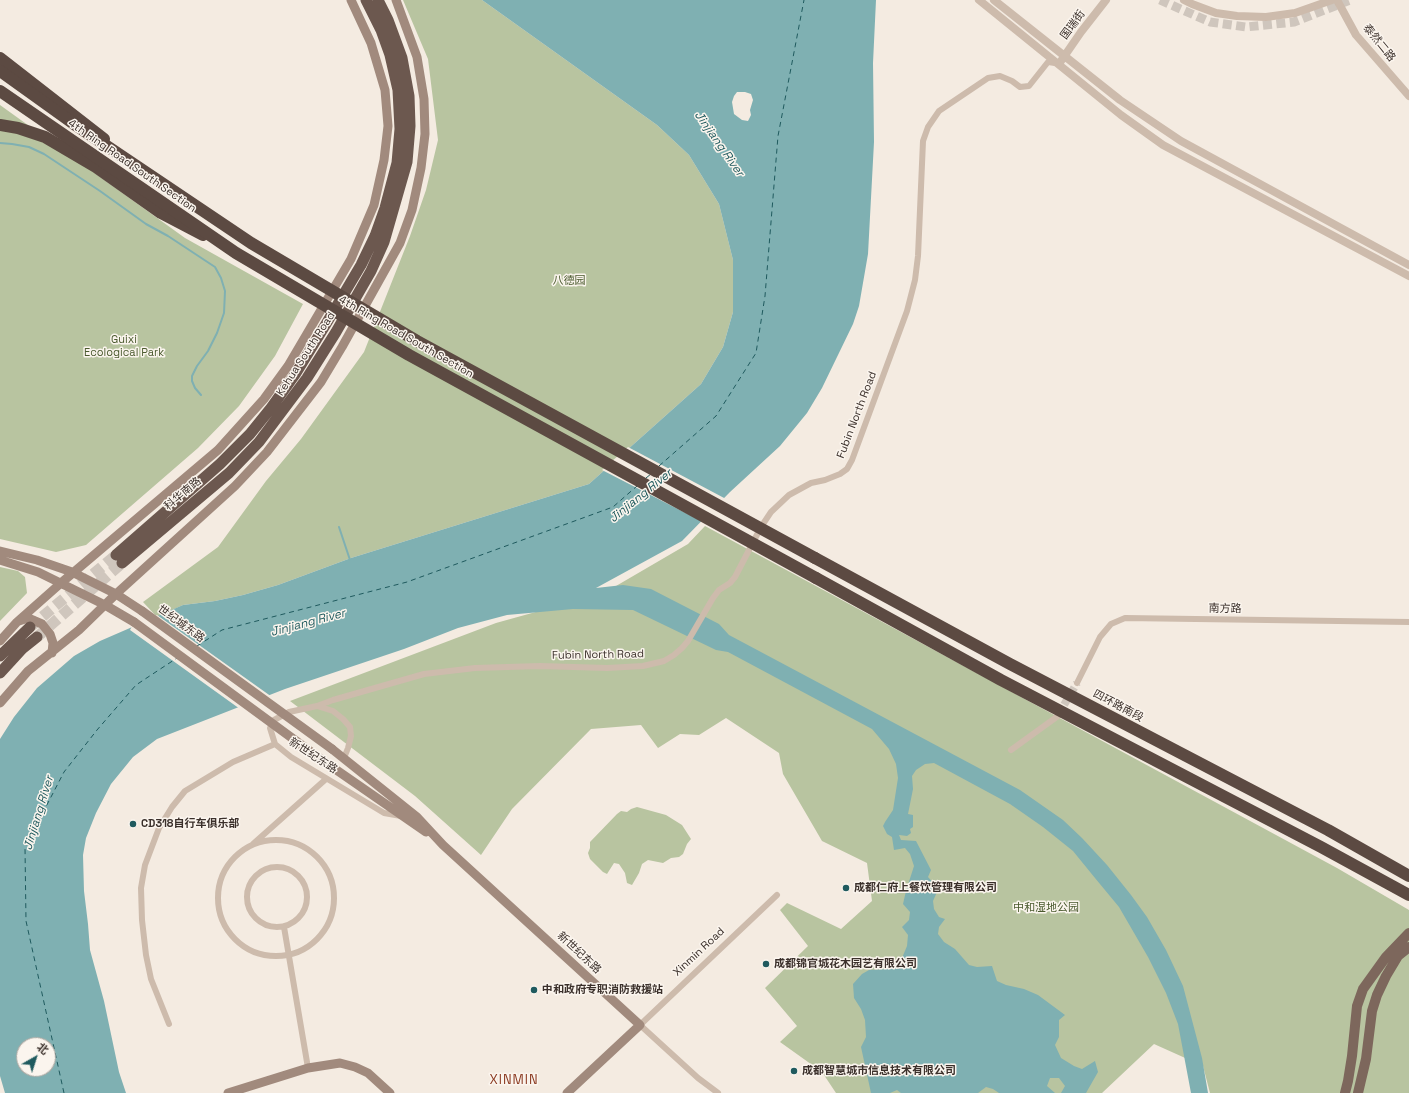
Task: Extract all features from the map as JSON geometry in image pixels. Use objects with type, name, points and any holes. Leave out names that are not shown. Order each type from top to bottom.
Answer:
[{"type":"highway","name":"Kehua South Road","points":[[250,434],[296,373],[326,324],[375,236],[385,208],[397,163],[400,129],[398,90],[390,55],[366,0]]},
{"type":"highway","points":[[378,0],[388,20],[402,58],[409,96],[410,126],[407,162],[384,242]]},
{"type":"highway","points":[[0,58],[75,115],[152,177]]},
{"type":"highway","name":"4th Ring Road South Section","points":[[0,71],[77,126],[251,243],[417,341],[815,558]]},
{"type":"highway","name":"4th Ring Road South Section","points":[[0,90],[236,253],[409,355],[1001,680],[1321,847],[1409,895]]},
{"type":"highway","points":[[0,125],[18,128],[45,137],[96,167],[161,213],[236,253]]},
{"type":"highway","name":"科华南路","points":[[250,434],[119,559],[229,473],[263,436],[307,378],[336,332],[371,271],[384,242]]},
{"type":"highway","name":"四环路南段","points":[[815,558],[1010,664],[1328,830],[1409,876]]},
{"type":"highway","points":[[0,656],[30,627]]},
{"type":"highway","points":[[0,673],[22,649],[37,637]]},
{"type":"main road","points":[[0,641],[18,622],[72,572],[151,508],[218,450],[264,399],[288,366],[351,258],[374,205],[384,160],[388,126],[385,90],[371,43],[351,0]]},
{"type":"main road","points":[[0,703],[28,671],[79,630],[116,594],[235,486],[267,452],[321,382],[342,348],[400,243],[412,210],[421,168],[425,134],[424,99],[417,57],[396,0]]},
{"type":"main road","points":[[371,295],[384,242]]},
{"type":"main road","points":[[218,450],[250,434]]},
{"type":"main road","name":"世纪城东路","points":[[0,550],[37,560],[72,572],[116,594],[142,611],[332,749]]},
{"type":"main road","points":[[0,560],[38,572],[105,605]]},
{"type":"main road","name":"新世纪东路","points":[[105,605],[134,622],[322,760],[443,845]]},
{"type":"main road","points":[[18,622],[28,618],[42,624],[50,634],[53,643],[52,653]]},
{"type":"main road","name":"新世纪东路","points":[[332,749],[417,817],[443,845],[640,1025]]},
{"type":"main road","points":[[1344,1093],[1348,1081],[1352,1056],[1357,1006],[1363,989],[1386,957],[1409,933]]},
{"type":"main road","points":[[1358,1093],[1366,1059],[1372,1011],[1377,995],[1398,956],[1409,947]]},
{"type":"main road","name":"Xinmin Road","points":[[567,1093],[640,1025]]},
{"type":"main road","points":[[228,1093],[308,1068],[340,1063],[355,1066],[368,1073],[390,1093]]},
{"type":"street","points":[[979,0],[1121,115],[1163,145],[1409,276]]},
{"type":"street","points":[[994,0],[1120,100],[1181,141],[1409,265]]},
{"type":"street","name":"国瑞街","points":[[1059,64],[1081,32],[1106,0]]},
{"type":"street","points":[[1184,0],[1216,13],[1237,16],[1266,17],[1295,13],[1332,0]]},
{"type":"street","name":"泰然二路","points":[[1337,0],[1356,35],[1409,96]]},
{"type":"street","name":"Fubin North Road","points":[[275,744],[270,728],[274,720],[289,712],[317,706],[424,674],[475,668],[540,666],[607,668],[643,666],[664,661],[674,655],[688,641],[706,609],[719,590],[730,583],[735,576],[761,527],[778,504],[788,495],[811,483],[825,480],[840,474],[847,469],[852,460],[907,311],[915,280],[918,256],[923,141],[928,127],[939,111],[988,78],[1000,76],[1012,81],[1020,87],[1029,86],[1048,62],[1059,64]]},
{"type":"street","name":"南方路","points":[[1077,683],[1100,637],[1112,624],[1125,618],[1409,622]]},
{"type":"street","points":[[317,706],[333,711],[343,719],[350,728],[348,748],[344,758]]},
{"type":"street","points":[[1011,750],[1058,716]]},
{"type":"street","points":[[169,1024],[151,979],[146,955],[142,920],[141,888],[145,865],[159,828],[172,807],[185,791],[233,762],[275,744]]},
{"type":"street","name":"新世纪东路","points":[[275,744],[291,757],[384,813],[404,817]]},
{"type":"street","points":[[250,846],[268,840],[287,841],[304,847],[318,859],[329,874],[334,892],[333,910],[326,927],[314,942],[298,952],[278,956],[259,953],[241,944],[228,930],[220,912],[218,892],[223,873],[234,857],[250,846],[326,779]]},
{"type":"street","points":[[273,867],[283,867],[293,871],[306,887],[308,897],[306,907],[301,916],[293,923],[284,927],[274,928],[256,920],[250,912],[247,903],[246,893],[249,884],[255,876],[263,870],[273,867]]},
{"type":"street","name":"Xinmin Road","points":[[640,1025],[777,895]]},
{"type":"street","points":[[284,927],[308,1068]]},
{"type":"street","name":"新世纪东路","points":[[640,1025],[698,1078],[718,1093]]},
{"type":"green space","name":"八德园","points":[[403,0],[482,0],[657,125],[689,155],[719,204],[733,260],[733,312],[723,347],[701,384],[589,484],[351,558],[278,585],[215,601],[183,605],[157,617],[143,602],[218,547],[266,481],[301,439],[364,352],[410,236],[426,190],[438,140],[428,59]]},
{"type":"green space","name":"Guixi Ecological Park","points":[[0,105],[185,238],[303,304],[275,356],[239,406],[198,448],[86,545],[56,552],[0,539]]},
{"type":"green space","name":"中和湿地公园","points":[[705,526],[1337,868],[1409,910],[1409,1093],[1210,1093],[1203,1066],[1154,1044],[1102,1093],[836,1093],[822,1072],[780,1042],[797,1026],[765,988],[808,946],[780,910],[787,903],[841,929],[872,901],[867,863],[822,841],[783,774],[779,753],[726,718],[699,735],[680,734],[658,748],[641,725],[591,729],[512,809],[481,855],[415,796],[290,701],[496,623],[604,593],[688,544]]},
{"type":"green space","points":[[0,567],[18,571],[25,577],[27,593],[0,621]]},
{"type":"green space","points":[[637,807],[666,815],[682,825],[691,839],[683,854],[679,857],[671,858],[663,863],[648,860],[642,864],[632,885],[627,883],[625,873],[619,864],[614,863],[607,874],[590,859],[588,853],[590,842],[617,814],[621,811],[627,812]]},
{"type":"water","name":"Jinjiang River","points":[[482,0],[876,0],[873,63],[874,142],[868,254],[859,306],[853,324],[822,388],[807,413],[780,446],[730,492],[682,541],[596,588],[623,585],[651,589],[719,624],[729,635],[1020,790],[1063,820],[1107,865],[1131,895],[1147,917],[1166,950],[1183,986],[1202,1058],[1208,1093],[1191,1093],[1178,1024],[1166,993],[1148,957],[1119,907],[1073,851],[1043,827],[1010,804],[934,763],[925,764],[916,770],[912,776],[913,789],[908,814],[913,815],[913,827],[910,829],[911,833],[907,836],[899,835],[901,840],[916,841],[931,870],[928,877],[936,886],[937,892],[933,901],[934,909],[939,917],[945,919],[939,927],[938,934],[944,942],[955,949],[969,965],[977,967],[992,966],[997,981],[1038,995],[1065,1015],[1059,1020],[1059,1037],[1055,1045],[1061,1058],[1082,1069],[1095,1061],[1098,1072],[1086,1093],[1061,1093],[1065,1086],[1059,1078],[1050,1078],[1047,1086],[1055,1093],[999,1093],[986,1087],[978,1093],[901,1093],[897,1090],[890,1093],[871,1093],[861,1047],[866,1037],[865,1020],[861,1009],[854,998],[853,984],[862,974],[869,970],[887,969],[902,958],[907,946],[908,935],[902,927],[909,920],[910,912],[903,904],[914,866],[910,854],[905,848],[894,850],[892,837],[887,834],[883,826],[893,810],[898,778],[896,764],[889,749],[872,729],[728,652],[716,650],[633,610],[573,609],[507,615],[458,628],[404,649],[285,689],[157,739],[133,757],[111,784],[96,813],[86,838],[83,855],[84,891],[90,950],[104,1001],[119,1072],[126,1093],[5,1093],[0,1076],[0,739],[14,717],[37,688],[74,656],[100,641],[183,605],[215,601],[278,585],[351,558],[589,484],[701,384],[723,347],[733,312],[733,260],[719,204],[689,155],[657,125]],"holes":[[[737,92],[751,94],[753,100],[750,110],[751,115],[748,121],[742,120],[734,114],[732,102]]]},
{"type":"pier","points":[[628,447],[726,499],[703,522],[602,470]]},
{"type":"pier","points":[[157,615],[272,697],[240,709],[130,630],[133,624]]},
{"type":"waterway","points":[[0,143],[29,147],[44,154],[146,224],[168,236],[215,267],[221,278],[225,291],[224,313],[217,333],[208,351],[192,376],[192,381],[195,388],[201,395]]},
{"type":"waterway","points":[[339,527],[350,560]]},
{"type":"ferry route","points":[[659,466],[716,416],[756,353],[765,296],[778,136],[804,0]]},
{"type":"ferry route","points":[[646,478],[651,474]]},
{"type":"ferry route","points":[[197,646],[222,630],[407,582],[613,507],[637,486]]},
{"type":"ferry route","points":[[64,1093],[26,921],[25,847],[64,772],[97,730],[136,685],[177,658]]},
{"type":"tunnel","points":[[1160,0],[1210,22],[1246,27],[1294,22],[1350,0]]},
{"type":"tunnel","points":[[30,627],[116,555]]},
{"type":"tunnel","points":[[37,637],[122,563]]},
{"type":"tunnel","points":[[1058,715],[1077,683]]},
{"type":"place","name":"CD318自行车俱乐部","points":[[133,824]]},
{"type":"place","name":"成都仁府上餐饮管理有限公司","points":[[846,888]]},
{"type":"place","name":"成都锦官城花木园艺有限公司","points":[[766,964]]},
{"type":"place","name":"中和政府专职消防救援站","points":[[534,990]]},
{"type":"place","name":"成都智慧城市信息技术有限公司","points":[[794,1071]]},
{"type":"district","name":"XINMIN","points":[[514,1080]]}]
